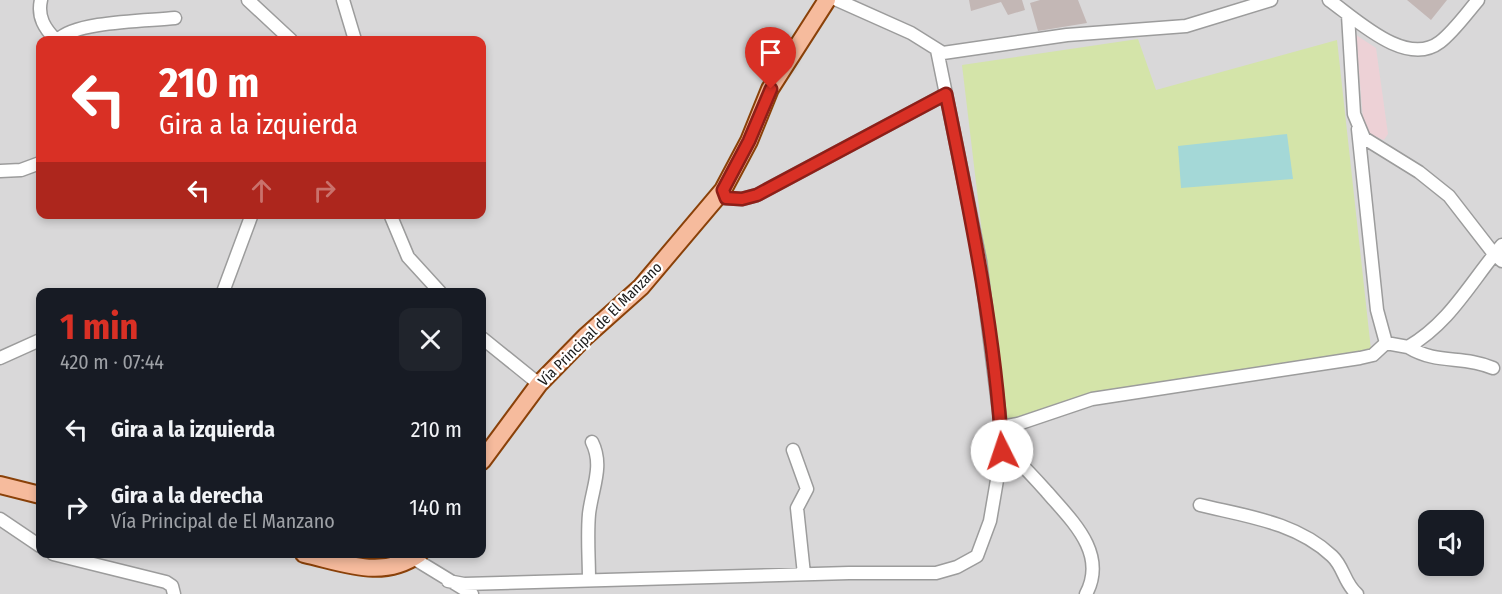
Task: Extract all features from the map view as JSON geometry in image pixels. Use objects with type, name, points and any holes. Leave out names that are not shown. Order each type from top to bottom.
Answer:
[{"type":"main road","name":"Vía Principal de El Manzano","points":[[486,456],[539,384],[585,337],[640,288],[723,190],[749,141],[771,89],[826,0]]},
{"type":"main road","points":[[0,485],[36,494]]},
{"type":"main road","points":[[322,558],[373,569],[402,565],[413,558]]},
{"type":"street","points":[[41,0],[40,14],[43,23],[54,36]]},
{"type":"street","points":[[248,0],[287,36]]},
{"type":"street","points":[[343,0],[354,36]]},
{"type":"street","points":[[837,0],[911,33],[943,53],[1067,35],[1186,26],[1243,5],[1271,0]]},
{"type":"street","points":[[1329,0],[1384,39],[1421,51],[1440,43],[1478,0]]},
{"type":"street","points":[[1348,15],[1354,114],[1358,129],[1377,310],[1386,343]]},
{"type":"street","points":[[63,36],[69,32],[89,27],[175,18]]},
{"type":"street","points":[[448,581],[464,584],[804,574],[936,573],[957,567],[977,556],[990,521],[1002,451],[1001,427],[980,261],[937,50]]},
{"type":"street","points":[[723,190],[726,198],[742,199],[757,195],[946,94]]},
{"type":"street","points":[[1358,129],[1375,148],[1419,172],[1449,196],[1499,253],[1453,311],[1408,347]]},
{"type":"street","points":[[0,171],[21,170],[36,164]]},
{"type":"street","points":[[224,288],[250,219]]},
{"type":"street","points":[[392,219],[408,256],[436,288]]},
{"type":"street","points":[[486,341],[539,384]]},
{"type":"street","points":[[0,358],[36,342]]},
{"type":"street","points":[[1001,427],[1018,424],[1092,399],[1372,355],[1386,343]]},
{"type":"street","points":[[1386,343],[1408,347],[1429,358],[1474,361],[1493,368]]},
{"type":"street","points":[[589,580],[589,515],[599,467],[598,453],[592,442]]},
{"type":"street","points":[[793,450],[807,489],[797,508],[804,574]]},
{"type":"street","points":[[1002,451],[1019,460],[1081,530],[1091,563],[1091,585],[1086,594]]},
{"type":"street","points":[[1200,505],[1271,520],[1309,539],[1333,556],[1345,580],[1357,594]]},
{"type":"street","points":[[0,519],[36,543]]},
{"type":"street","points":[[69,558],[166,582],[172,586],[174,594]]},
{"type":"street","points":[[419,558],[448,581],[472,594]]},
{"type":"shaded area","points":[[0,0],[1502,0],[1502,594],[0,594]]},
{"type":"shaded area","points":[[1356,35],[1376,48],[1388,134],[1384,140],[1364,132]]},
{"type":"green space","points":[[1138,39],[1156,90],[1337,40],[1372,359],[1216,377],[998,425],[996,350],[962,65]]},
{"type":"water","points":[[1287,134],[1293,179],[1181,188],[1178,146]]},
{"type":"building","points":[[969,0],[1022,0],[1025,10],[1008,15],[1001,2],[971,11]]},
{"type":"building","points":[[1040,0],[1078,0],[1087,23],[1038,31],[1030,3]]},
{"type":"building","points":[[1407,0],[1447,0],[1431,20]]},
{"type":"route","points":[[771,89],[749,141],[723,190],[726,198],[742,199],[757,195],[946,94],[980,261],[994,359],[1002,451]]}]
